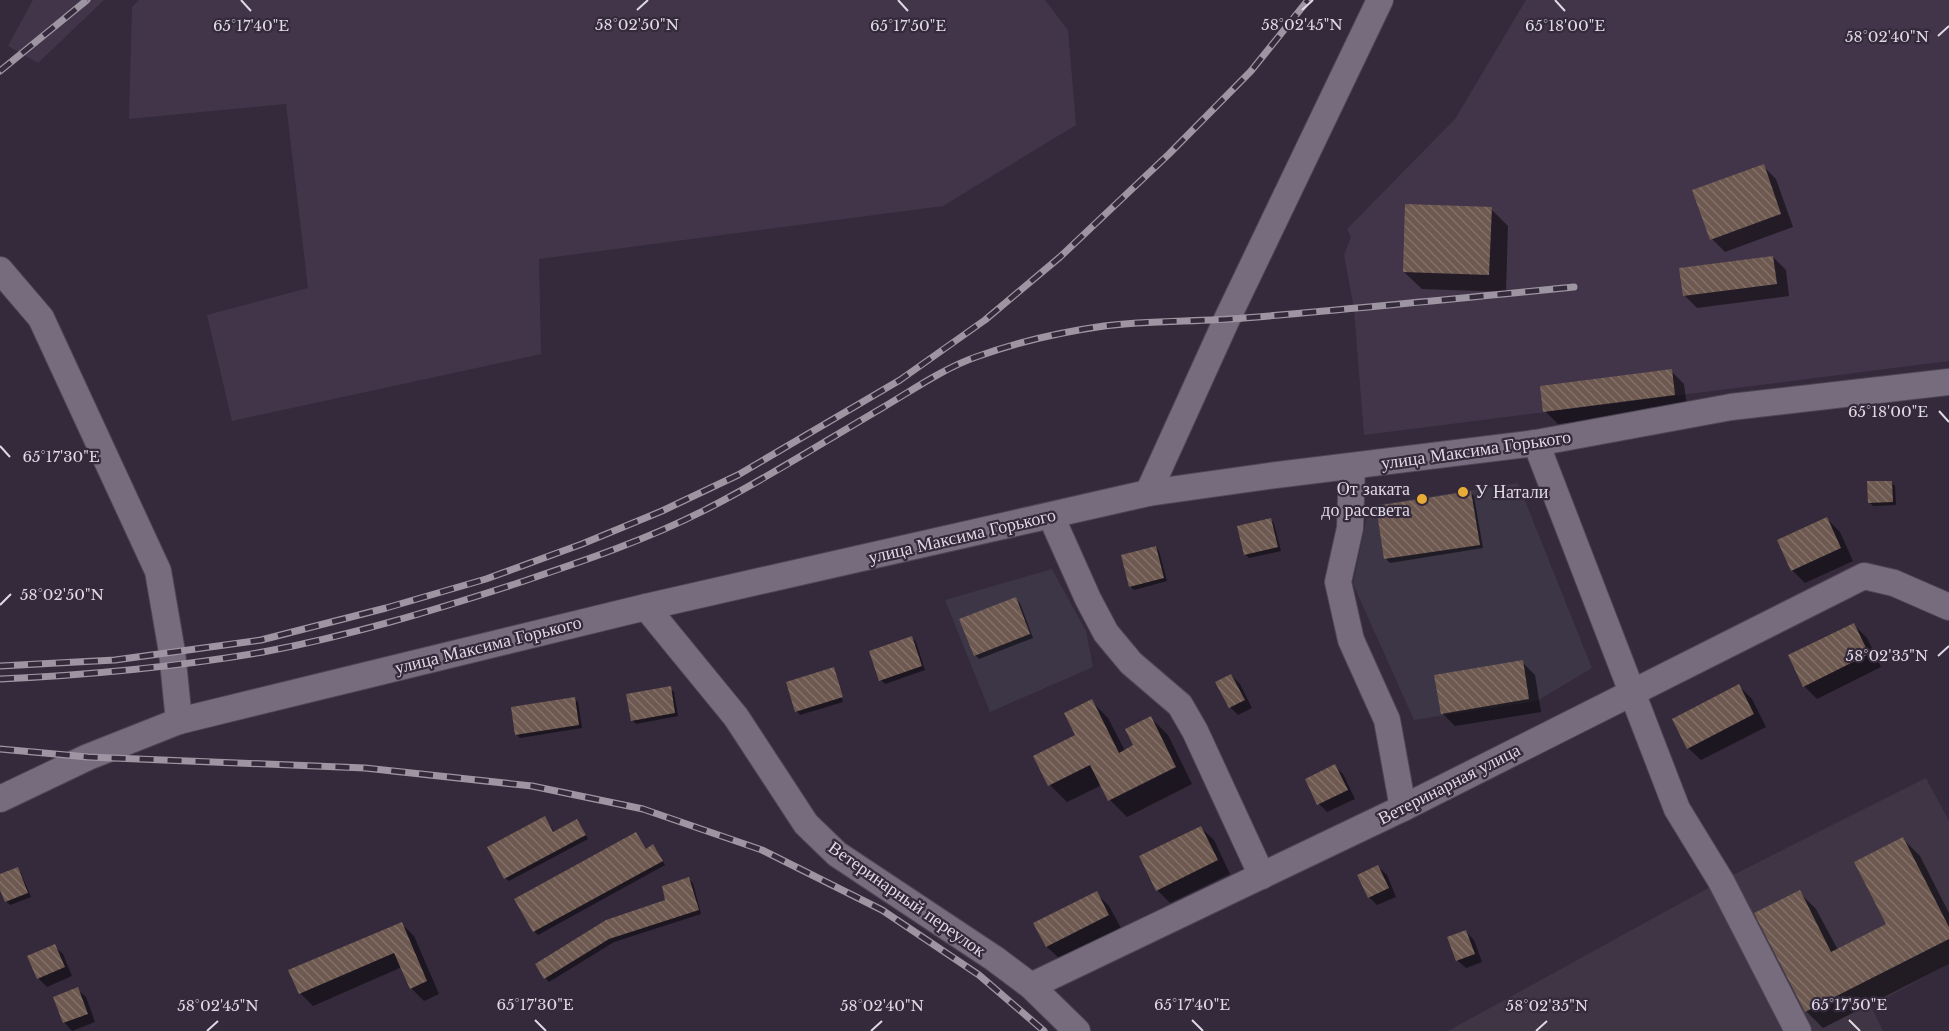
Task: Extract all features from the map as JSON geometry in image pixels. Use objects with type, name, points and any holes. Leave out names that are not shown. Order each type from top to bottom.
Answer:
[{"type":"street","points":[[1148,494],[1222,330],[1380,0]]},
{"type":"street","points":[[0,270],[41,318],[158,571],[172,652],[178,721]]},
{"type":"street","name":"улица Максима Горького","points":[[0,798],[88,756],[178,721],[646,607],[1148,494],[1269,476],[1536,443],[1731,406],[1949,382]]},
{"type":"street","points":[[1536,443],[1677,809],[1721,880],[1798,1031]]},
{"type":"street","points":[[1352,467],[1350,528],[1338,582],[1351,640],[1387,720],[1403,808]]},
{"type":"street","points":[[1051,516],[1106,633],[1131,663],[1180,705],[1195,731],[1262,876]]},
{"type":"street","name":"Ветеринарная улица","points":[[1031,986],[1403,808],[1864,576],[1894,583],[1949,607]]},
{"type":"street","name":"Ветеринарный переулок","points":[[646,607],[736,717],[806,824],[837,854],[995,959],[1031,986],[1077,1031]]},
{"type":"shaded area","points":[[33,0],[104,0],[38,63],[8,46]]},
{"type":"shaded area","points":[[139,0],[1045,0],[1068,30],[1076,125],[943,206],[539,259],[541,354],[232,421],[207,315],[308,288],[286,104],[129,119],[132,7]]},
{"type":"shaded area","points":[[1526,0],[1949,0],[1949,361],[1364,435],[1354,309],[1344,255],[1351,237],[1347,229],[1455,119]]},
{"type":"shaded area","points":[[1518,483],[1592,668],[1537,701],[1414,720],[1353,584],[1369,506]]},
{"type":"shaded area","points":[[1052,569],[1086,631],[1093,667],[990,712],[945,600]]},
{"type":"shaded area","points":[[1926,778],[1949,821],[1949,964],[1871,1006],[1883,1031],[1448,1031],[1721,881]]},
{"type":"building","points":[[1764,164],[1781,214],[1710,240],[1692,190]]},
{"type":"building","points":[[1405,204],[1492,207],[1489,275],[1403,272]]},
{"type":"building","points":[[1773,256],[1777,284],[1683,296],[1679,268]]},
{"type":"building","points":[[1672,369],[1675,395],[1543,412],[1540,386]]},
{"type":"building","points":[[1867,481],[1892,481],[1893,502],[1868,503]]},
{"type":"building","points":[[1471,491],[1480,545],[1384,559],[1376,506]]},
{"type":"building","points":[[1827,517],[1841,548],[1791,571],[1777,540]]},
{"type":"building","points":[[1271,518],[1278,547],[1244,555],[1237,526]]},
{"type":"building","points":[[1156,546],[1164,578],[1129,587],[1121,555]]},
{"type":"building","points":[[1016,597],[1030,634],[974,656],[959,619]]},
{"type":"building","points":[[1854,623],[1869,654],[1803,687],[1788,655]]},
{"type":"building","points":[[912,636],[922,666],[879,681],[869,651]]},
{"type":"building","points":[[1523,660],[1529,699],[1441,714],[1434,675]]},
{"type":"building","points":[[834,667],[843,697],[795,712],[786,682]]},
{"type":"building","points":[[1231,674],[1245,700],[1229,708],[1215,682]]},
{"type":"building","points":[[1739,684],[1754,714],[1687,749],[1672,719]]},
{"type":"building","points":[[671,686],[675,713],[631,721],[626,694]]},
{"type":"building","points":[[575,697],[579,725],[515,735],[511,707]]},
{"type":"building","points":[[1092,699],[1119,753],[1133,745],[1125,729],[1151,716],[1176,767],[1108,801],[1090,765],[1048,786],[1033,756],[1075,735],[1064,713]]},
{"type":"building","points":[[1335,764],[1348,790],[1317,805],[1305,779]]},
{"type":"building","points":[[545,816],[553,832],[577,819],[586,835],[504,879],[487,847]]},
{"type":"building","points":[[1201,826],[1218,860],[1156,891],[1139,856]]},
{"type":"building","points":[[636,832],[646,849],[653,844],[663,861],[533,932],[514,899]]},
{"type":"building","points":[[1903,837],[1949,927],[1949,939],[1805,1012],[1754,913],[1800,890],[1831,952],[1886,924],[1854,862]]},
{"type":"building","points":[[1378,865],[1389,888],[1368,898],[1357,875]]},
{"type":"building","points":[[18,867],[28,893],[5,902],[0,890],[0,874]]},
{"type":"building","points":[[689,877],[699,910],[609,939],[544,979],[535,964],[606,920],[665,900],[662,886]]},
{"type":"building","points":[[1097,891],[1109,915],[1046,947],[1033,923]]},
{"type":"building","points":[[402,922],[427,981],[410,989],[394,953],[299,994],[288,970]]},
{"type":"building","points":[[1466,930],[1475,954],[1456,961],[1447,937]]},
{"type":"building","points":[[55,944],[65,967],[37,979],[27,956]]},
{"type":"building","points":[[78,987],[88,1014],[63,1023],[53,997]]},
{"type":"railway","points":[[0,71],[87,0]]},
{"type":"railway","points":[[0,666],[115,660],[261,640],[386,608],[486,579],[582,544],[662,511],[738,475],[900,380],[985,320],[1060,257],[1169,154],[1251,71],[1308,0]]},
{"type":"railway","points":[[0,679],[132,670],[263,652],[392,622],[518,583],[612,550],[681,522],[771,474],[952,367],[1039,338],[1121,324],[1244,318],[1574,287]]},
{"type":"railway","points":[[0,749],[88,757],[365,768],[532,786],[643,809],[762,850],[882,910],[979,975],[1044,1031]]},
{"type":"place","name":"У Натали","points":[[1463,492]]},
{"type":"place","name":"От заката до рассвета","points":[[1422,499]]}]
